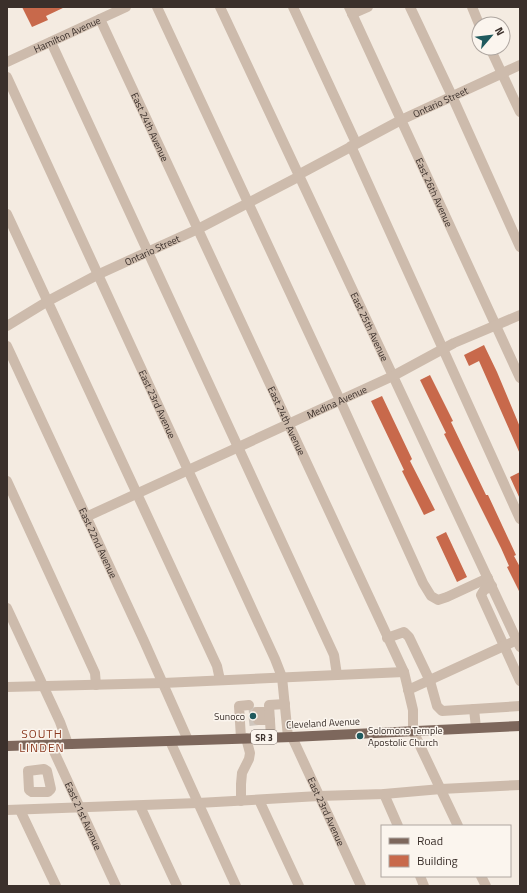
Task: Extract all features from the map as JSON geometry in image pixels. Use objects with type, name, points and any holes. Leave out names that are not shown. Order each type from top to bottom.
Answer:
[{"type":"main road","name":"Cleveland Avenue","points":[[7,746],[290,737],[520,726]]},
{"type":"street","name":"Hamilton Avenue","points":[[7,62],[126,7]]},
{"type":"street","points":[[157,7],[430,596],[438,600],[490,582]]},
{"type":"street","name":"East 25th Avenue","points":[[220,7],[518,644]]},
{"type":"street","points":[[293,7],[443,349],[520,519]]},
{"type":"street","points":[[351,10],[368,7]]},
{"type":"street","points":[[410,7],[520,247]]},
{"type":"street","name":"East 26th Avenue","points":[[351,10],[520,378]]},
{"type":"street","name":"East 24th Avenue","points":[[100,19],[404,672],[413,710],[413,731],[458,825]]},
{"type":"street","points":[[51,42],[334,655],[337,675]]},
{"type":"street","points":[[494,56],[520,112]]},
{"type":"street","name":"Ontario Street","points":[[7,326],[48,301],[98,275],[198,229],[249,203],[401,120],[520,65]]},
{"type":"street","name":"East 23rd Avenue","points":[[7,77],[272,652],[282,677],[290,737],[361,886]]},
{"type":"street","points":[[7,214],[217,666],[220,680]]},
{"type":"street","name":"Medina Avenue","points":[[86,517],[393,376],[443,349],[520,315]]},
{"type":"street","name":"East 22nd Avenue","points":[[7,346],[188,740]]},
{"type":"street","points":[[7,481],[95,673],[96,685]]},
{"type":"street","points":[[490,582],[481,595],[520,681]]},
{"type":"street","points":[[7,608],[60,722],[68,744]]},
{"type":"street","points":[[388,638],[400,632],[407,634],[412,641],[430,681],[437,706],[440,710],[446,711],[520,706]]},
{"type":"street","points":[[408,690],[504,646],[518,644]]},
{"type":"street","points":[[7,687],[163,683],[404,672]]},
{"type":"street","points":[[250,714],[269,712],[285,704]]},
{"type":"street","points":[[474,709],[476,728]]},
{"type":"street","points":[[250,714],[269,712]]},
{"type":"street","points":[[269,712],[271,737]]},
{"type":"street","points":[[241,801],[242,773],[249,759],[250,753],[244,738],[250,714]]},
{"type":"street","points":[[170,741],[236,886]]},
{"type":"street","name":"East 21st Avenue","points":[[51,745],[116,886]]},
{"type":"street","points":[[49,779],[64,774]]},
{"type":"street","points":[[7,810],[140,806],[384,794],[440,789],[520,785]]},
{"type":"street","points":[[384,794],[398,825]]},
{"type":"street","points":[[259,800],[299,886]]},
{"type":"street","points":[[140,806],[177,886]]},
{"type":"street","points":[[20,810],[56,886]]},
{"type":"street","points":[[482,877],[486,886]]},
{"type":"building","points":[[22,7],[65,7],[46,16],[48,20],[32,27]]},
{"type":"building","points":[[484,345],[520,427],[520,454],[479,361],[469,366],[464,355]]},
{"type":"building","points":[[430,375],[453,421],[451,422],[516,555],[514,556],[520,567],[520,593],[507,567],[509,566],[501,548],[444,434],[446,433],[420,380]]},
{"type":"building","points":[[382,396],[412,459],[410,461],[435,510],[424,515],[402,471],[404,470],[371,401]]},
{"type":"building","points":[[520,472],[520,499],[510,477]]},
{"type":"building","points":[[446,532],[467,577],[457,582],[436,537]]},
{"type":"tunnel","points":[[249,713],[257,712]]},
{"type":"tunnel","points":[[249,721],[258,720]]},
{"type":"place","name":"Sunoco","points":[[253,716]]},
{"type":"place","name":"Solomons Temple Apostolic Church","points":[[360,736]]},
{"type":"district","name":"SOUTH LINDEN","points":[[42,740]]}]
